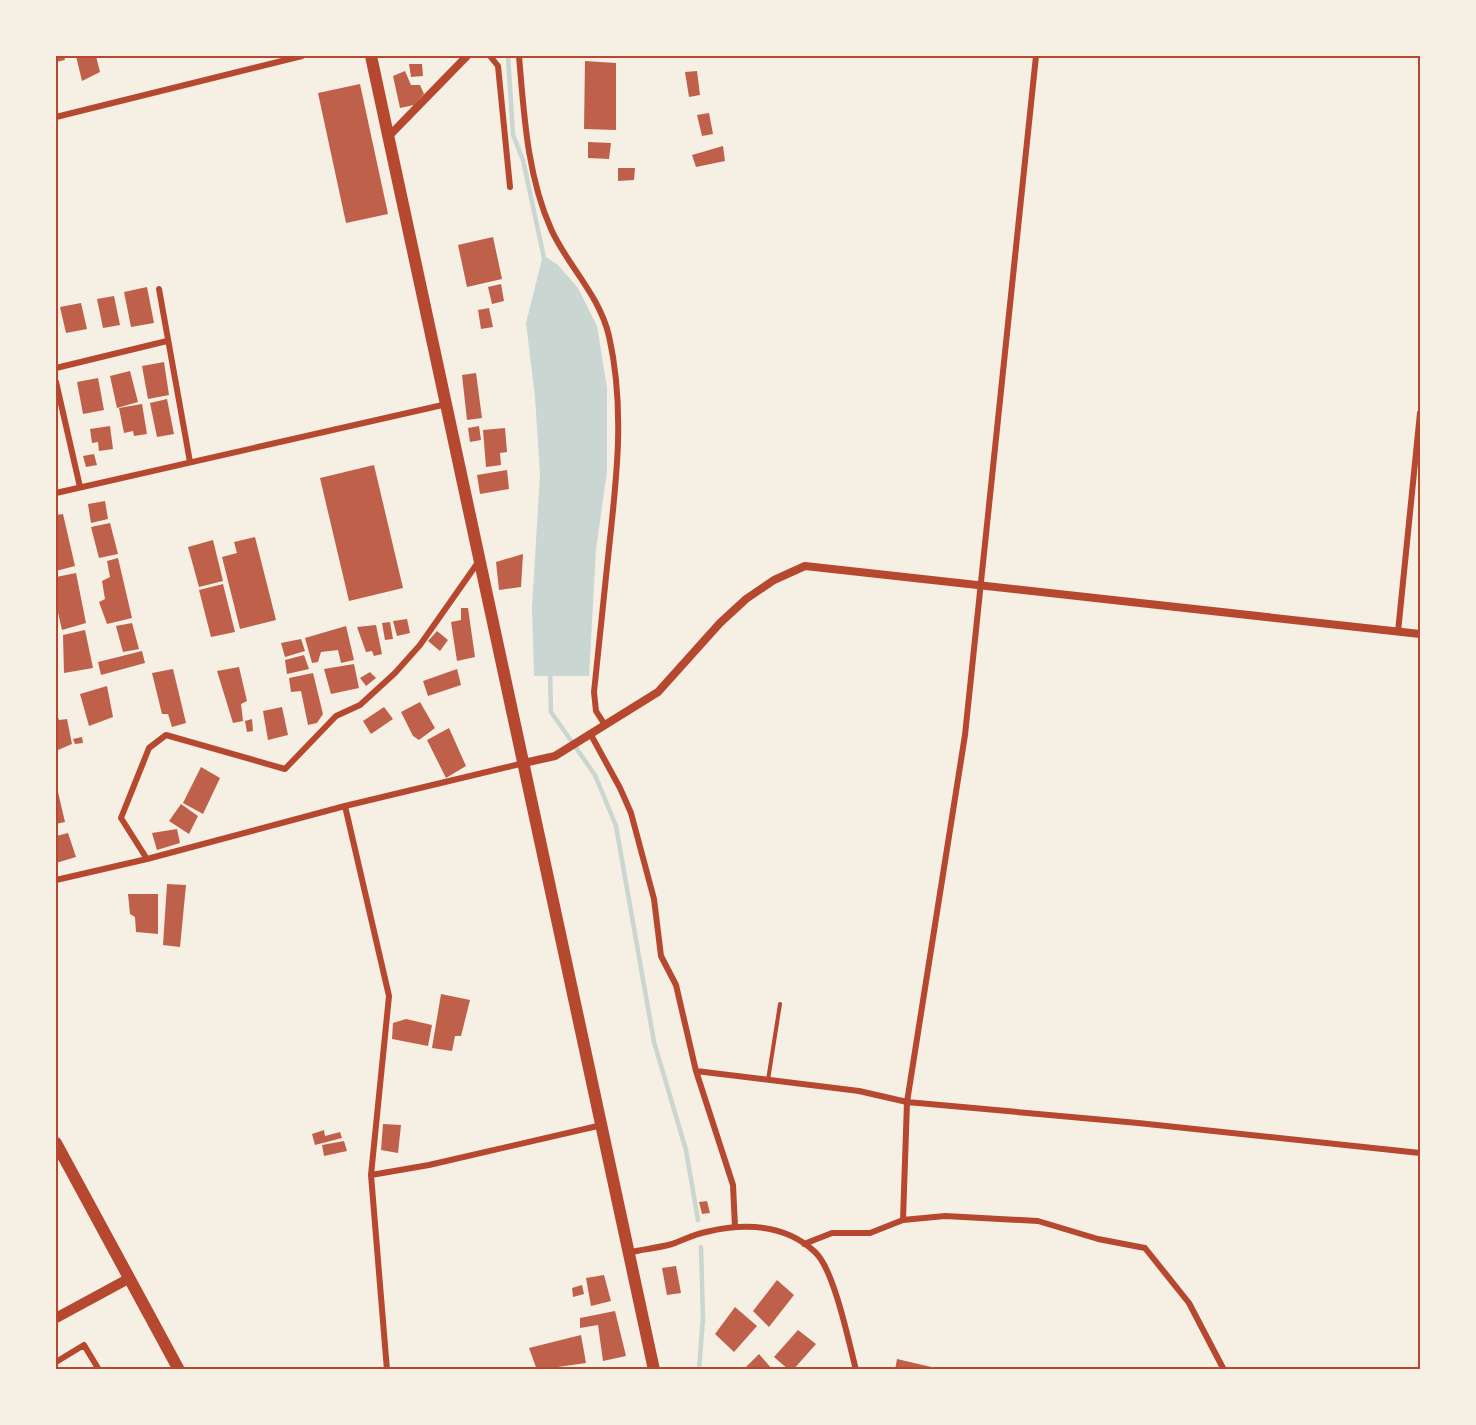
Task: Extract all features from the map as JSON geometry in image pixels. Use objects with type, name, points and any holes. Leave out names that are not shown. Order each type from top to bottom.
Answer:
[{"type":"highway","points":[[371,56],[631,1252],[654,1370]]},
{"type":"highway","points":[[56,1143],[179,1370]]},
{"type":"main road","points":[[56,1318],[128,1279]]},
{"type":"street","points":[[56,117],[302,56]]},
{"type":"street","points":[[388,137],[467,56]]},
{"type":"street","points":[[490,56],[498,66],[510,187]]},
{"type":"street","points":[[519,56],[534,181],[551,230],[585,282],[608,332],[618,380],[618,469],[594,692],[596,711],[605,725]]},
{"type":"street","points":[[903,1220],[907,1102],[965,735],[1036,56]]},
{"type":"street","points":[[159,288],[190,462]]},
{"type":"street","points":[[56,368],[167,342]]},
{"type":"street","points":[[56,382],[80,487]]},
{"type":"street","points":[[56,493],[447,404]]},
{"type":"street","points":[[1398,632],[1420,413]]},
{"type":"street","points":[[147,859],[121,818],[149,748],[166,735],[285,769],[336,716],[360,705],[395,673],[420,645],[479,561]]},
{"type":"street","points":[[56,880],[147,859],[345,806],[555,756],[658,692],[720,623],[746,599],[774,580],[805,566],[1420,634]]},
{"type":"street","points":[[587,738],[620,788],[631,813],[654,899],[661,956],[676,985],[696,1071],[733,1185],[735,1227]]},
{"type":"street","points":[[345,806],[389,996],[371,1175],[387,1370]]},
{"type":"street","points":[[696,1071],[859,1091],[907,1102],[1150,1124],[1420,1153]]},
{"type":"street","points":[[371,1175],[429,1165],[603,1125]]},
{"type":"street","points":[[804,1244],[832,1233],[870,1233],[903,1220],[945,1216],[1038,1221],[1098,1239],[1145,1248],[1189,1304],[1224,1370]]},
{"type":"street","points":[[631,1252],[670,1244],[704,1232],[735,1227],[768,1227],[804,1244],[817,1253],[828,1273],[856,1370]]},
{"type":"street","points":[[56,1362],[84,1345],[99,1370]]},
{"type":"lane","points":[[768,1081],[780,1004]]},
{"type":"shaded area","points":[[543,255],[558,265],[578,288],[597,326],[607,388],[607,471],[596,550],[589,676],[534,676],[532,608],[540,474],[535,397],[526,323]]},
{"type":"building","points":[[56,56],[64,56],[65,60],[56,62]]},
{"type":"building","points":[[76,56],[96,56],[100,72],[82,81]]},
{"type":"building","points":[[585,61],[616,63],[616,130],[584,129]]},
{"type":"building","points":[[409,64],[422,64],[423,76],[411,77]]},
{"type":"building","points":[[405,71],[411,85],[420,85],[424,94],[414,105],[400,108],[393,76]]},
{"type":"building","points":[[697,71],[700,95],[689,97],[685,72]]},
{"type":"building","points":[[360,84],[388,214],[346,223],[318,93]]},
{"type":"building","points":[[709,113],[713,134],[702,136],[697,115]]},
{"type":"building","points":[[588,142],[611,143],[609,159],[588,158]]},
{"type":"building","points":[[723,146],[725,161],[696,167],[692,155]]},
{"type":"building","points":[[618,168],[635,168],[634,180],[618,181]]},
{"type":"building","points":[[493,237],[502,279],[467,287],[458,245]]},
{"type":"building","points":[[501,284],[504,301],[492,304],[488,287]]},
{"type":"building","points":[[147,287],[154,323],[131,327],[124,292]]},
{"type":"building","points":[[114,296],[120,325],[103,328],[97,299]]},
{"type":"building","points":[[81,303],[87,329],[66,333],[60,307]]},
{"type":"building","points":[[489,308],[493,327],[481,329],[478,310]]},
{"type":"building","points":[[164,362],[169,395],[148,399],[142,366]]},
{"type":"building","points":[[130,371],[138,402],[117,408],[110,376]]},
{"type":"building","points":[[476,373],[482,418],[467,420],[462,375]]},
{"type":"building","points":[[98,378],[104,410],[83,414],[77,382]]},
{"type":"building","points":[[167,399],[174,434],[157,437],[150,403]]},
{"type":"building","points":[[142,404],[147,434],[134,436],[133,431],[124,433],[119,408]]},
{"type":"building","points":[[110,426],[113,449],[99,451],[98,442],[92,443],[90,429]]},
{"type":"building","points":[[479,426],[481,440],[470,442],[468,428]]},
{"type":"building","points":[[505,428],[507,452],[500,453],[501,465],[486,467],[483,430]]},
{"type":"building","points":[[94,454],[97,465],[86,467],[83,456]]},
{"type":"building","points":[[374,465],[403,588],[349,601],[320,478]]},
{"type":"building","points":[[507,470],[509,489],[480,494],[477,475]]},
{"type":"building","points":[[105,501],[108,519],[91,523],[88,504]]},
{"type":"building","points":[[63,514],[75,566],[56,571],[56,515]]},
{"type":"building","points":[[110,523],[118,554],[99,558],[91,527]]},
{"type":"building","points":[[255,537],[276,620],[240,629],[222,557],[237,553],[234,542]]},
{"type":"building","points":[[213,540],[223,581],[199,587],[188,547]]},
{"type":"building","points":[[523,554],[521,587],[499,590],[496,562]]},
{"type":"building","points":[[118,558],[132,618],[107,624],[99,602],[105,599],[102,581],[110,577],[107,561]]},
{"type":"building","points":[[76,573],[86,623],[62,630],[56,604],[56,577]]},
{"type":"building","points":[[223,584],[235,632],[211,637],[199,590]]},
{"type":"building","points":[[461,608],[468,608],[475,657],[457,661],[451,622],[461,620]]},
{"type":"building","points":[[407,619],[410,633],[397,636],[393,621]]},
{"type":"building","points":[[390,622],[393,639],[385,640],[382,623]]},
{"type":"building","points":[[132,623],[139,649],[123,652],[116,626]]},
{"type":"building","points":[[376,625],[382,654],[374,656],[372,651],[366,652],[357,627]]},
{"type":"building","points":[[346,626],[354,660],[341,663],[338,650],[321,652],[318,662],[312,663],[305,638]]},
{"type":"building","points":[[85,630],[93,668],[64,673],[63,635]]},
{"type":"building","points":[[437,631],[448,640],[440,651],[428,641]]},
{"type":"building","points":[[301,639],[305,651],[285,657],[281,643]]},
{"type":"building","points":[[142,651],[145,663],[101,675],[98,662]]},
{"type":"building","points":[[304,655],[309,669],[287,674],[285,660]]},
{"type":"building","points":[[354,664],[359,688],[331,694],[324,669]]},
{"type":"building","points":[[239,667],[247,701],[241,704],[243,721],[233,723],[217,671]]},
{"type":"building","points":[[173,669],[186,723],[172,727],[168,714],[162,714],[152,673]]},
{"type":"building","points":[[457,669],[461,685],[428,696],[423,681]]},
{"type":"building","points":[[370,672],[376,678],[366,686],[360,678]]},
{"type":"building","points":[[313,673],[323,714],[317,723],[308,725],[301,691],[291,692],[289,678]]},
{"type":"building","points":[[107,686],[113,717],[89,726],[80,694]]},
{"type":"building","points":[[420,702],[435,728],[419,740],[413,736],[401,712]]},
{"type":"building","points":[[282,707],[288,735],[268,740],[263,711]]},
{"type":"building","points":[[384,707],[393,719],[371,734],[363,721]]},
{"type":"building","points":[[56,712],[59,720],[67,719],[72,744],[58,750]]},
{"type":"building","points":[[252,719],[253,731],[247,732],[245,721]]},
{"type":"building","points":[[449,728],[466,766],[446,778],[427,740]]},
{"type":"building","points":[[82,737],[83,743],[75,744],[73,739]]},
{"type":"building","points":[[201,767],[220,778],[203,814],[183,803]]},
{"type":"building","points":[[58,792],[65,822],[56,824],[56,793]]},
{"type":"building","points":[[181,804],[198,816],[189,834],[169,821]]},
{"type":"building","points":[[177,829],[180,843],[157,850],[152,833]]},
{"type":"building","points":[[68,833],[76,857],[56,863],[56,836]]},
{"type":"building","points":[[167,884],[186,885],[180,947],[163,945]]},
{"type":"building","points":[[128,894],[158,894],[158,934],[136,932],[135,917],[130,914]]},
{"type":"building","points":[[441,994],[470,1000],[461,1036],[455,1036],[452,1051],[432,1048]]},
{"type":"building","points":[[406,1019],[432,1025],[428,1046],[392,1039],[393,1023]]},
{"type":"building","points":[[383,1124],[401,1125],[398,1153],[381,1150]]},
{"type":"building","points":[[324,1130],[325,1136],[340,1132],[342,1138],[315,1145],[312,1134]]},
{"type":"building","points":[[344,1141],[347,1151],[324,1156],[322,1145]]},
{"type":"building","points":[[707,1201],[710,1213],[702,1214],[699,1202]]},
{"type":"building","points":[[676,1266],[681,1293],[667,1295],[662,1268]]},
{"type":"building","points":[[604,1275],[611,1301],[591,1306],[586,1278]]},
{"type":"building","points":[[777,1280],[794,1295],[769,1327],[753,1311]]},
{"type":"building","points":[[582,1285],[584,1294],[573,1297],[572,1288]]},
{"type":"building","points":[[735,1307],[757,1326],[734,1352],[715,1334]]},
{"type":"building","points":[[615,1311],[626,1356],[603,1361],[598,1325],[580,1328],[580,1318]]},
{"type":"building","points":[[798,1330],[816,1344],[793,1370],[789,1370],[774,1357]]},
{"type":"building","points":[[581,1335],[586,1363],[537,1370],[529,1348]]},
{"type":"building","points":[[759,1354],[773,1370],[743,1370]]},
{"type":"building","points":[[897,1359],[940,1369],[940,1370],[895,1370]]},
{"type":"waterway","points":[[508,56],[513,135],[523,160],[544,258]]},
{"type":"waterway","points":[[550,672],[551,712],[595,775],[616,826],[654,1042],[686,1150],[698,1220]]},
{"type":"waterway","points":[[699,1370],[703,1318],[701,1247]]}]
